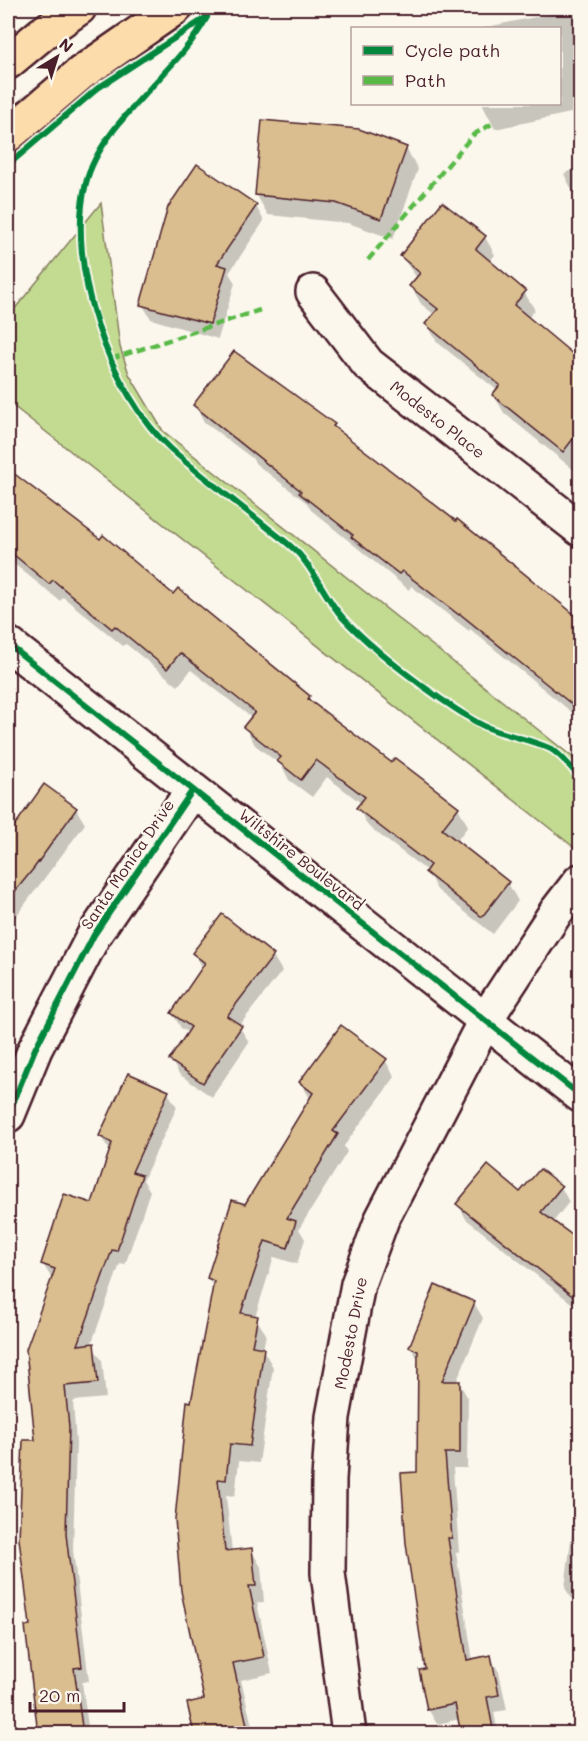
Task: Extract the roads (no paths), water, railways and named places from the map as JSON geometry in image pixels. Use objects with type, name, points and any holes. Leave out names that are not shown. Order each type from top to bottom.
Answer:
[{"type":"main road","points":[[8,62],[43,33],[79,8]]},
{"type":"main road","points":[[8,135],[81,73],[175,8]]},
{"type":"street","name":"Modesto Place","points":[[313,292],[368,364],[580,530]]},
{"type":"street","name":"Wiltshire Boulevard","points":[[8,644],[192,791],[486,1018],[580,1095]]},
{"type":"street","name":"Santa Monica Drive","points":[[8,1115],[35,1048],[94,935],[192,791]]},
{"type":"street","name":"Modesto Drive","points":[[350,1734],[328,1573],[329,1479],[333,1417],[358,1284],[382,1219],[486,1018],[556,912],[580,881]]}]
